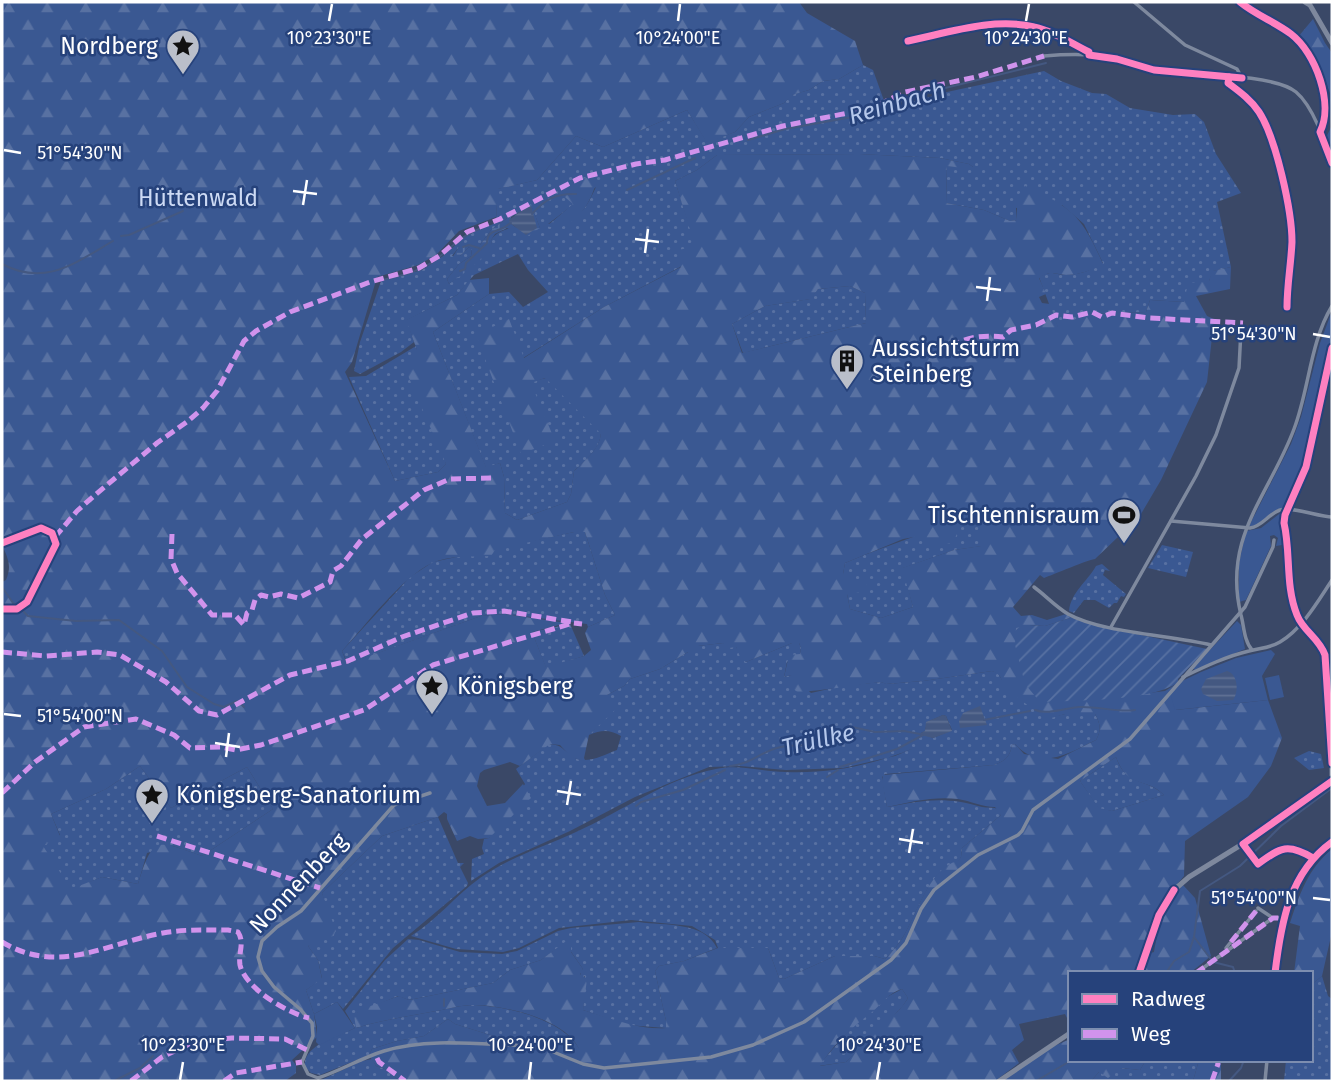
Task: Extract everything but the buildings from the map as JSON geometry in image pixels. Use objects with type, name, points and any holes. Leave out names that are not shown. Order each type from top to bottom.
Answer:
[{"type":"main road","points":[[1308,3],[1332,43]]},
{"type":"main road","points":[[1140,971],[1159,915],[1174,890],[1189,877],[1257,835],[1332,780],[1332,734],[1325,654],[1320,644],[1301,623],[1291,591],[1285,515],[1306,467],[1329,374],[1332,348]]},
{"type":"main road","points":[[999,1081],[1068,1034]]},
{"type":"street","points":[[1134,2],[1185,45],[1237,68],[1242,78]]},
{"type":"street","points":[[1240,2],[1293,35],[1314,62],[1329,102],[1328,120],[1320,132]]},
{"type":"street","points":[[908,41],[972,27],[1012,24],[1035,27],[1050,33],[1089,52],[1089,55]]},
{"type":"street","points":[[1044,56],[1089,55],[1117,59],[1154,70],[1242,78],[1275,83],[1294,90],[1302,98],[1320,132],[1332,163]]},
{"type":"street","points":[[1228,77],[1228,83],[1253,104],[1265,122],[1281,176],[1292,243],[1287,307]]},
{"type":"street","points":[[1252,650],[1237,603],[1238,566],[1245,527],[1294,430],[1321,329],[1332,306]]},
{"type":"street","points":[[1111,627],[1202,464],[1223,418],[1239,368],[1241,330]]},
{"type":"street","points":[[1171,521],[1259,526],[1274,513],[1288,509],[1332,517]]},
{"type":"street","points":[[1181,678],[1245,607],[1274,540]]},
{"type":"street","name":"Nonnenberg","points":[[430,793],[394,805],[300,911],[276,927],[262,941],[258,957],[262,971],[274,987],[312,1023],[313,1036],[302,1062],[304,1070],[315,1078],[323,1077],[383,1051],[426,1044],[531,1046],[583,1064],[604,1068],[711,1057],[753,1045],[804,1022],[891,960],[906,943],[921,909],[934,890],[978,855],[1018,835],[1033,810],[1130,739],[1181,678],[1222,660],[1252,650],[1263,650],[1279,643],[1301,623],[1332,580]]},
{"type":"street","points":[[1034,587],[1068,614],[1111,627],[1212,645]]},
{"type":"street","points":[[1275,971],[1283,918],[1296,882],[1305,868],[1332,842]]},
{"type":"street","points":[[1222,952],[1257,910],[1273,918],[1283,918]]},
{"type":"street","points":[[1199,971],[1273,918]]},
{"type":"street","points":[[1265,1081],[1267,1062]]},
{"type":"green space","name":"Hüttenwald","points":[[2,2],[799,2],[807,13],[855,41],[863,65],[839,79],[823,81],[809,90],[792,95],[784,103],[749,117],[735,132],[707,143],[687,110],[603,147],[576,136],[537,180],[498,189],[496,217],[459,231],[436,255],[418,265],[377,277],[352,362],[345,372],[395,481],[438,472],[446,464],[403,364],[417,350],[406,320],[457,295],[469,280],[489,278],[489,294],[433,332],[486,467],[500,463],[504,477],[505,513],[517,520],[567,502],[571,494],[574,471],[594,450],[601,434],[545,378],[531,383],[555,441],[521,454],[476,335],[509,319],[524,358],[604,307],[681,267],[679,250],[695,246],[675,181],[697,170],[717,155],[859,154],[940,158],[969,164],[973,167],[971,169],[947,166],[946,203],[984,210],[1010,221],[1017,220],[1017,197],[1025,186],[1065,207],[1089,235],[1103,264],[1081,273],[1050,273],[1039,278],[1046,294],[1039,297],[1042,303],[1050,304],[1058,327],[1087,314],[1146,312],[1150,300],[1184,302],[1188,283],[1209,281],[1212,271],[1231,267],[1230,289],[1196,296],[1207,316],[1214,319],[1207,382],[1161,480],[1128,536],[1120,535],[1095,559],[1044,578],[1040,575],[1013,607],[1021,616],[1032,615],[1047,620],[1066,614],[1073,617],[1045,626],[1029,625],[1116,697],[1165,691],[1178,683],[1176,710],[1268,700],[1282,738],[1271,766],[1248,797],[1185,841],[1184,876],[1159,906],[1136,971],[1068,971],[1068,1020],[1065,1014],[1019,1024],[1024,1040],[1012,1050],[1019,1063],[995,1081],[400,1081],[385,1069],[376,1066],[369,1055],[372,1049],[424,1036],[448,1019],[455,1024],[503,1039],[533,1038],[579,1049],[572,1038],[548,1022],[501,1008],[464,1006],[356,1028],[354,1015],[362,1009],[399,996],[409,1000],[493,983],[510,970],[541,960],[565,942],[571,941],[571,952],[583,969],[580,974],[587,979],[583,1010],[624,1023],[655,1028],[666,1028],[666,1021],[655,971],[659,966],[684,961],[718,948],[768,948],[779,978],[784,979],[835,956],[874,956],[885,959],[903,937],[939,872],[958,861],[962,848],[1001,815],[995,807],[949,798],[887,807],[883,775],[994,765],[1006,758],[1015,744],[1024,754],[1058,759],[1096,740],[1100,730],[1095,714],[1065,714],[1048,719],[1003,688],[1001,677],[992,671],[923,681],[886,684],[881,682],[801,692],[793,688],[791,675],[784,677],[789,655],[800,654],[799,643],[792,643],[746,662],[741,659],[736,647],[729,648],[723,643],[698,646],[698,653],[688,652],[660,669],[630,679],[624,686],[607,695],[617,708],[589,735],[584,758],[586,762],[571,757],[560,745],[550,744],[520,766],[510,762],[480,773],[477,786],[487,806],[505,803],[523,784],[531,798],[489,838],[478,839],[470,836],[457,841],[444,812],[438,817],[382,836],[322,893],[336,931],[333,936],[308,946],[318,960],[322,979],[306,990],[314,1014],[317,1037],[292,1060],[296,1065],[296,1073],[285,1081],[2,1081],[2,582],[8,575],[7,558],[2,545]],"holes":[[[850,286],[865,293],[866,323],[742,353],[732,324],[765,306],[811,299],[818,289]],[[994,508],[985,531],[979,536],[981,546],[954,550],[902,568],[913,607],[881,618],[850,609],[847,594],[864,592],[867,583],[843,574],[845,563],[903,539],[919,536],[932,546],[953,543],[959,522]],[[574,532],[585,532],[605,595],[615,615],[588,627],[585,633],[591,650],[584,656],[546,667],[532,632],[567,623],[505,614],[481,616],[347,664],[342,651],[396,590],[420,570],[446,559],[491,556],[495,550]],[[1116,757],[1131,779],[1157,789],[1164,795],[1112,811],[1099,808],[1080,781]],[[140,766],[171,808],[247,767],[273,809],[202,856],[175,847],[158,846],[148,857],[138,884],[102,877],[71,889],[43,846],[60,836],[51,814],[106,789]],[[902,989],[908,998],[903,1005],[889,1018],[880,1022],[879,1028],[846,1062],[820,1066],[843,1037],[893,993]]]},
{"type":"green space","points":[[1313,19],[1332,53],[1332,152],[1326,138],[1331,127],[1330,93],[1319,65],[1298,37]]},
{"type":"green space","points":[[863,65],[873,70],[887,109],[947,92],[1044,71],[1092,93],[1106,94],[1130,108],[1173,115],[1195,114],[1204,122],[1216,154],[1241,193],[1217,202],[1231,267],[1213,271],[1209,281],[1184,302],[1150,300],[1146,312],[1088,314],[1058,328],[1039,277],[1050,273],[1076,274],[1103,263],[1084,224],[1062,205],[1016,208],[1017,220],[1010,221],[984,210],[946,203],[947,166],[973,167],[940,158],[859,154],[717,155],[697,170],[675,181],[696,246],[682,266],[604,307],[523,358],[530,382],[546,378],[601,433],[595,449],[574,471],[571,494],[567,502],[517,520],[505,513],[504,477],[500,463],[486,468],[433,332],[489,294],[509,292],[523,307],[548,292],[518,254],[474,275],[457,295],[407,320],[414,342],[401,352],[360,374],[354,371],[360,342],[381,281],[422,270],[468,234],[496,223],[497,189],[537,180],[576,136],[603,147],[687,110],[707,142],[735,132],[749,117],[784,103],[791,95],[809,90],[823,81],[839,79]],"holes":[[[596,187],[579,214],[548,224]],[[531,205],[540,228],[501,231],[491,240],[492,250],[449,284],[447,279],[459,264],[471,256],[472,249],[469,247],[460,256],[452,256],[459,247],[480,245],[491,230]]]},
{"type":"green space","points":[[597,175],[593,193],[582,212],[566,225],[557,228],[547,226],[573,204],[559,192],[579,180]]},
{"type":"green space","points":[[531,204],[540,228],[526,237],[507,228],[495,234],[491,240],[493,250],[449,284],[447,279],[459,264],[471,256],[472,250],[469,247],[460,256],[452,258],[460,245],[468,242],[480,245],[491,230],[510,216]],"holes":[[[530,206],[526,235],[510,223],[511,217]]]},
{"type":"green space","points":[[850,286],[865,293],[866,323],[743,353],[732,324],[765,306],[810,299],[818,289]]},
{"type":"green space","points":[[1332,311],[1332,343],[1307,452],[1296,485],[1286,507],[1276,510],[1254,527],[1249,526],[1291,444]]},
{"type":"green space","points":[[416,346],[446,464],[438,472],[395,481],[349,377],[366,376]]},
{"type":"green space","points":[[995,507],[982,546],[954,550],[903,568],[913,607],[881,618],[850,609],[843,574],[845,563]]},
{"type":"green space","points":[[1283,511],[1282,545],[1276,546],[1278,538],[1270,536],[1271,546],[1246,600],[1239,602],[1239,563],[1246,531],[1261,528]]},
{"type":"green space","points":[[574,532],[585,532],[605,595],[615,615],[588,627],[587,624],[505,614],[481,616],[348,664],[342,651],[410,577],[433,562]]},
{"type":"green space","points":[[1162,545],[1193,552],[1186,577],[1148,568]]},
{"type":"green space","points":[[1102,564],[1110,571],[1105,570],[1103,575],[1126,594],[1124,597],[1121,596],[1117,603],[1109,608],[1095,600],[1084,600],[1074,613],[1069,611],[1076,593],[1096,566]]},
{"type":"green space","points":[[1073,617],[1104,627],[1207,649],[1178,679],[1178,683],[1164,689],[1111,699],[1040,702],[1025,684],[1015,645],[1016,628],[1045,626]]},
{"type":"green space","points":[[1237,621],[1241,625],[1245,649],[1195,670],[1193,668]]},
{"type":"green space","points":[[570,624],[584,656],[546,668],[532,632]]},
{"type":"green space","points":[[723,643],[736,647],[746,662],[792,643],[799,643],[800,654],[787,662],[784,677],[791,675],[811,693],[842,686],[923,681],[992,671],[998,673],[1002,680],[1048,718],[1065,714],[1095,714],[1100,730],[1096,740],[1055,757],[1034,757],[1015,744],[1006,758],[994,765],[885,774],[882,777],[887,807],[946,800],[997,808],[1001,815],[962,848],[958,862],[939,873],[903,937],[885,959],[874,956],[835,956],[784,979],[779,978],[768,948],[718,948],[715,940],[692,926],[631,920],[559,928],[519,948],[503,952],[456,949],[411,936],[491,871],[680,780],[698,773],[725,768],[776,772],[843,768],[786,770],[740,766],[709,767],[635,797],[570,831],[499,863],[471,881],[472,859],[484,854],[484,839],[489,838],[525,784],[516,769],[549,744],[560,747],[580,760],[592,759],[617,750],[621,736],[605,731],[589,735],[600,723],[607,695],[624,686],[630,679],[660,669],[698,646]],"holes":[[[943,715],[952,730],[933,738],[921,733],[925,731],[927,722]],[[887,758],[867,764],[843,768]]]},
{"type":"green space","points":[[1271,650],[1275,654],[1262,676],[1268,700],[1175,710],[1171,696],[1178,683],[1236,658]]},
{"type":"green space","points":[[1279,675],[1284,697],[1270,700],[1265,678]]},
{"type":"green space","points":[[1309,751],[1321,754],[1324,768],[1309,770],[1294,758]]},
{"type":"green space","points":[[1116,757],[1120,767],[1131,778],[1164,795],[1112,811],[1099,809],[1080,781]]},
{"type":"green space","name":"Königsberg-Sanatorium","points":[[140,766],[171,808],[247,767],[273,809],[202,856],[173,846],[147,853],[138,884],[102,877],[71,890],[42,846],[60,835],[51,814],[106,789]]},
{"type":"green space","points":[[438,817],[458,863],[464,863],[460,867],[467,886],[393,948],[343,1009],[337,1002],[314,1014],[306,990],[322,978],[318,960],[308,946],[326,907],[322,893],[382,836]]},
{"type":"green space","points":[[1332,849],[1332,932],[1322,976],[1313,983],[1313,971],[1294,971],[1300,926],[1290,923],[1301,892]]},
{"type":"green space","points":[[1183,885],[1195,898],[1211,956],[1192,971],[1143,971],[1148,954],[1154,952],[1166,908]]},
{"type":"green space","points":[[639,922],[693,929],[711,939],[717,948],[684,961],[659,966],[655,971],[666,1028],[627,1025],[583,1010],[585,976],[582,978],[580,972],[583,969],[565,943],[541,960],[510,970],[493,983],[409,1000],[398,996],[357,1013],[356,1028],[459,1006],[487,1006],[548,1022],[572,1039],[580,1050],[533,1038],[503,1039],[455,1024],[448,1019],[424,1036],[372,1049],[369,1055],[320,1075],[311,1073],[305,1067],[309,1053],[315,1047],[355,1028],[345,1011],[385,960],[408,939],[460,952],[502,954],[517,951],[558,931]]},
{"type":"green space","points":[[1322,976],[1328,996],[1332,999],[1332,1081],[1284,1081],[1286,1062],[1313,1062],[1313,983]]},
{"type":"green space","points":[[902,989],[908,998],[902,1007],[846,1062],[818,1066],[859,1019],[885,998]]},
{"type":"green space","points":[[337,1002],[355,1028],[319,1045],[316,1042],[314,1014]]},
{"type":"green space","points":[[1068,1040],[1068,1062],[1145,1062],[1140,1070],[1121,1068],[1108,1078],[1099,1072],[1091,1081],[1003,1081],[1050,1048]]},
{"type":"green space","points":[[372,1059],[376,1066],[385,1069],[400,1081],[319,1081],[362,1061]]},
{"type":"green space","points":[[1145,1062],[1198,1062],[1193,1081],[1091,1081],[1099,1072],[1121,1068],[1140,1070]]},
{"type":"green space","points":[[1198,1062],[1221,1062],[1221,1081],[1193,1081]]},
{"type":"shaded area","points":[[531,206],[537,228],[526,235],[509,220]]},
{"type":"shaded area","points":[[1227,671],[1231,673],[1236,684],[1233,700],[1217,701],[1203,694],[1201,689],[1206,679]]},
{"type":"shaded area","points":[[980,706],[987,725],[960,728],[959,721],[963,713]]},
{"type":"shaded area","points":[[946,716],[952,731],[933,738],[921,735],[925,731],[926,722]]},
{"type":"waterway","name":"Reinbach","points":[[748,140],[785,129],[858,116],[929,92],[1046,63]]},
{"type":"waterway","name":"Reinbach","points":[[627,190],[695,158]]},
{"type":"waterway","name":"Reinbach","points":[[532,214],[551,198],[576,194]]},
{"type":"waterway","points":[[121,236],[183,211]]},
{"type":"waterway","name":"Reinbach","points":[[460,271],[465,269],[466,263],[487,243],[490,234],[511,223]]},
{"type":"waterway","points":[[382,280],[428,265],[463,238],[484,227]]},
{"type":"waterway","points":[[2,264],[18,271],[46,273],[73,264],[113,241]]},
{"type":"waterway","points":[[463,247],[469,245],[479,248]]},
{"type":"waterway","points":[[2,587],[17,605]]},
{"type":"waterway","points":[[21,609],[28,616],[76,621],[119,620],[162,651],[187,687],[214,704],[224,707],[237,701]]},
{"type":"waterway","points":[[241,704],[244,707]]},
{"type":"waterway","name":"Trüllke","points":[[1035,710],[1051,712],[1086,707],[1135,710]]},
{"type":"waterway","name":"Trüllke","points":[[984,720],[1030,711]]},
{"type":"waterway","name":"Trüllke","points":[[730,766],[781,747],[813,744],[828,737],[835,738],[852,727],[875,732],[904,731],[920,734]]},
{"type":"waterway","points":[[840,767],[897,749],[923,735]]},
{"type":"waterway","name":"Trüllke","points":[[636,806],[641,802],[683,790],[725,770]]},
{"type":"waterway","points":[[827,777],[838,770]]},
{"type":"waterway","points":[[1234,971],[1233,967],[1213,962],[1194,937],[1200,891],[1240,866],[1281,826],[1332,788]]},
{"type":"waterway","points":[[1167,971],[1174,961],[1189,952],[1194,937]]},
{"type":"waterway","points":[[444,999],[444,1006]]},
{"type":"waterway","points":[[114,1081],[140,1068],[153,1056]]},
{"type":"waterway","points":[[1036,1081],[1069,1062]]},
{"type":"waterway","points":[[1229,1081],[1243,1062]]},
{"type":"marked path","points":[[55,537],[95,495],[203,408],[217,391],[244,341],[290,312],[370,282],[419,268],[439,256],[467,232],[500,219],[580,178],[665,160],[783,126],[858,111],[876,106],[905,92],[976,77],[1044,56]]},
{"type":"marked path","points":[[951,347],[976,337],[1003,337],[1011,330],[1036,325],[1056,315],[1072,317],[1092,312],[1102,317],[1112,313],[1149,318],[1243,323]]},
{"type":"marked path","points":[[172,534],[171,559],[177,573],[212,615],[235,615],[244,625],[247,613],[252,610],[255,600],[261,595],[269,597],[281,594],[298,598],[330,582],[333,571],[341,566],[362,539],[424,490],[450,479],[492,478]]},
{"type":"marked path","points":[[2,652],[46,656],[97,652],[120,655],[166,682],[199,711],[217,715],[290,675],[348,661],[402,637],[473,613],[504,611],[572,622]]},
{"type":"marked path","points":[[2,793],[35,762],[84,727],[136,719],[174,735],[190,748],[221,747],[236,750],[261,745],[364,710],[433,665],[573,623],[582,624]]},
{"type":"marked path","points":[[157,836],[320,888]]},
{"type":"marked path","points":[[1231,942],[1256,911]]},
{"type":"marked path","points":[[1199,971],[1273,918],[1283,918]]},
{"type":"marked path","points":[[2,942],[23,952],[63,957],[171,932],[238,932],[243,974],[268,998],[309,1018]]},
{"type":"marked path","points":[[131,1081],[162,1057],[196,1041],[232,1038],[285,1039],[307,1050]]},
{"type":"marked path","points":[[377,1058],[405,1081]]},
{"type":"marked path","points":[[224,1081],[236,1073],[302,1062]]},
{"type":"marked path","points":[[1212,1081],[1218,1062]]},
{"type":"cycle path","points":[[1240,2],[1291,34],[1308,53],[1324,94],[1324,121],[1320,132],[1332,163]]},
{"type":"cycle path","points":[[908,41],[971,27],[1019,24],[1055,34],[1089,52],[1089,55],[1117,59],[1154,70],[1242,78]]},
{"type":"cycle path","points":[[1229,77],[1228,83],[1259,112],[1282,175],[1292,242],[1287,307]]},
{"type":"cycle path","points":[[1332,348],[1306,467],[1284,523],[1293,604],[1303,626],[1325,655],[1332,763]]},
{"type":"cycle path","points":[[2,543],[41,528],[52,533],[56,544],[27,602],[17,609],[2,609]]},
{"type":"cycle path","points":[[1313,858],[1297,850],[1285,849],[1258,864],[1243,844],[1332,781]]},
{"type":"cycle path","points":[[1275,971],[1284,918],[1297,884],[1317,854],[1332,842]]},
{"type":"cycle path","points":[[1140,971],[1159,915],[1174,890]]},
{"type":"place","name":"Nordberg","points":[[183,76]]},
{"type":"place","name":"Aussichtsturm Steinberg","points":[[847,391]]},
{"type":"place","name":"Tischtennisraum","points":[[1124,545]]},
{"type":"place","name":"Königsberg","points":[[432,716]]},
{"type":"place","name":"Königsberg-Sanatorium","points":[[152,825]]}]
